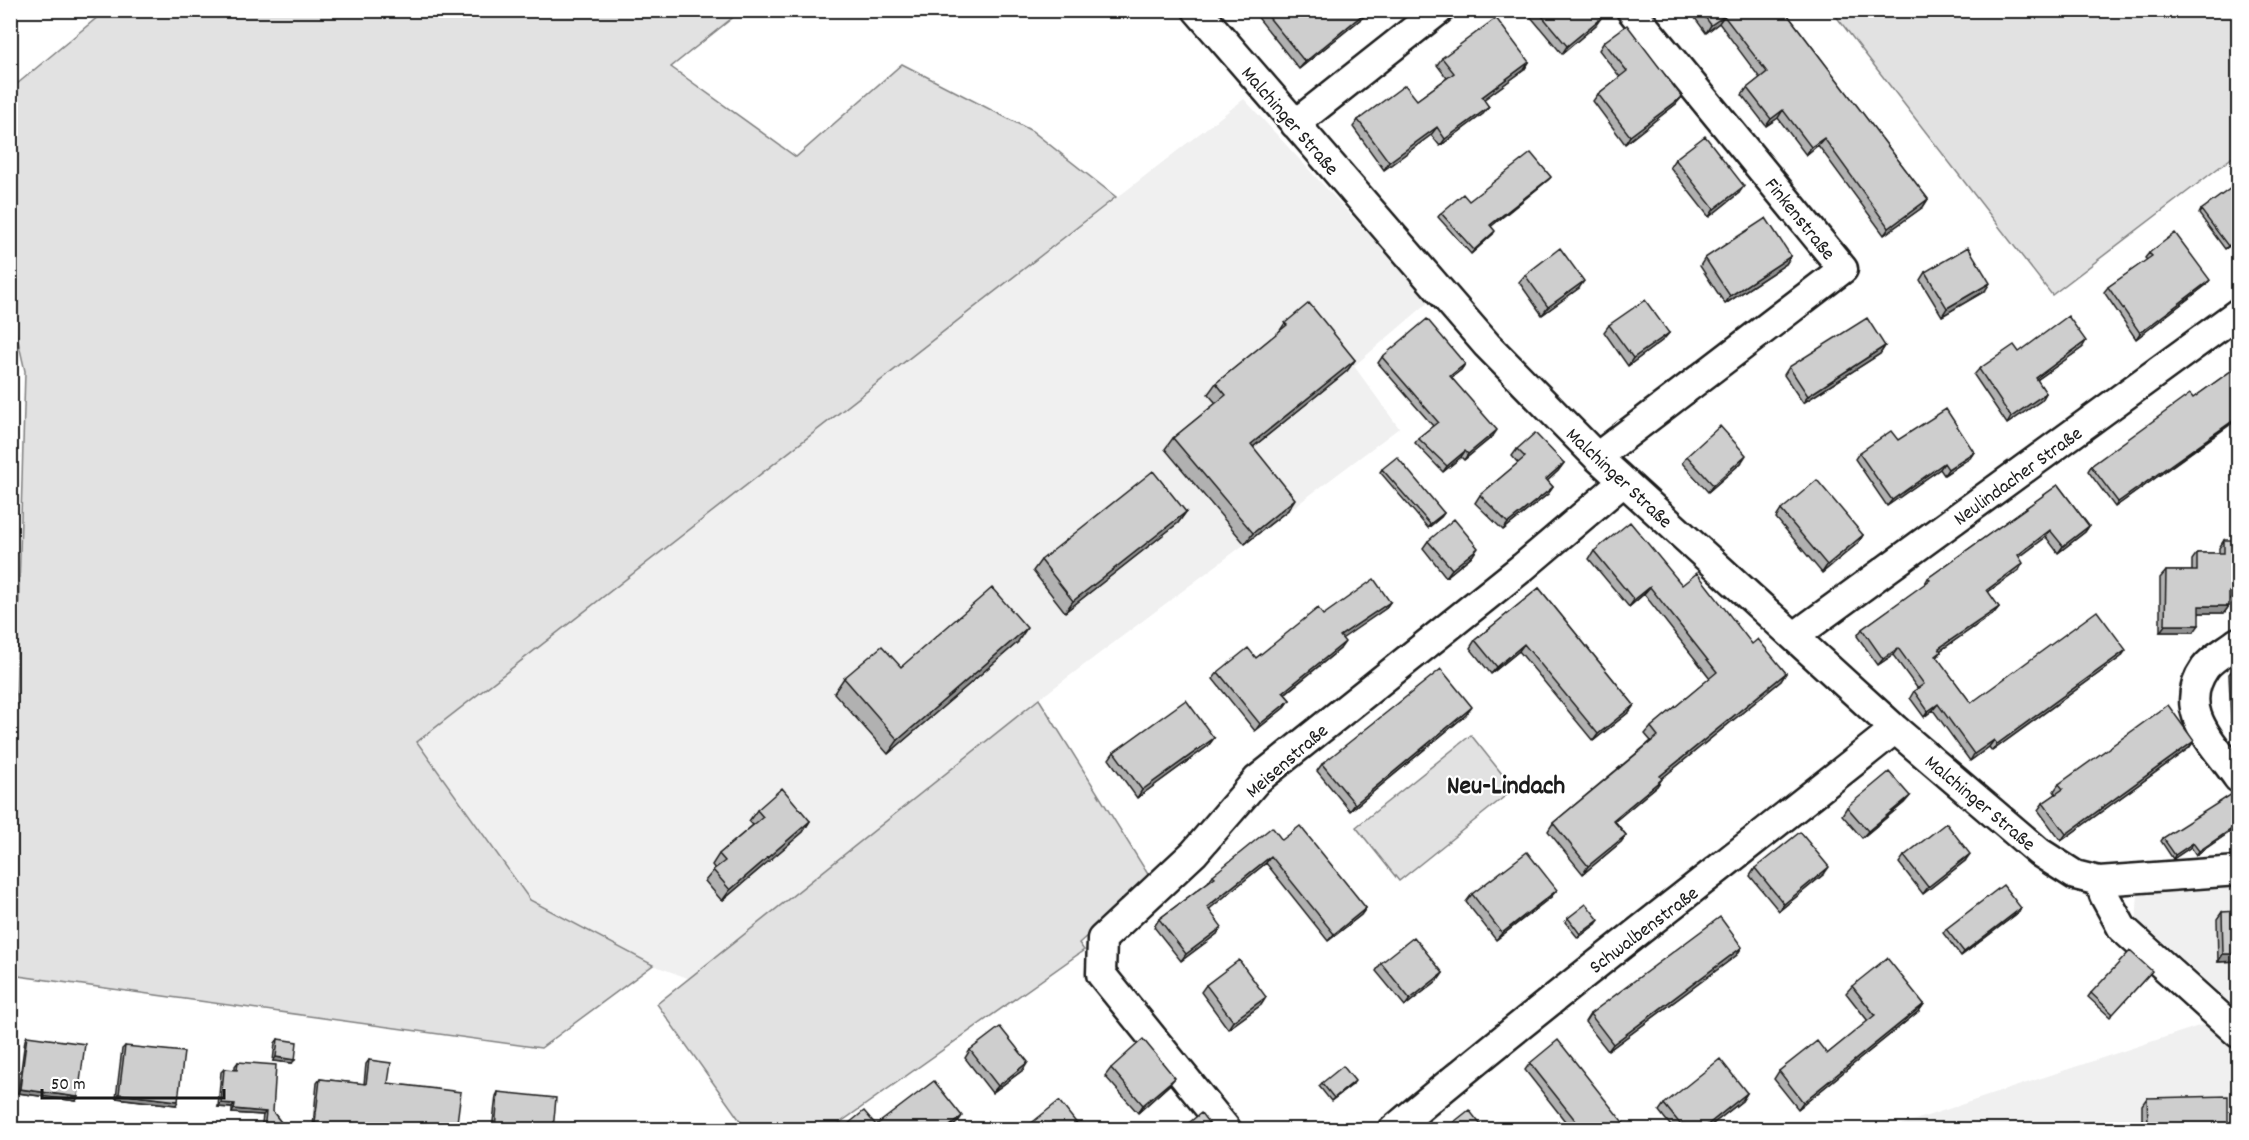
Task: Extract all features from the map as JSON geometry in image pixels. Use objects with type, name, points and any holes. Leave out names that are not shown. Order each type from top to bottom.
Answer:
[{"type":"street","name":"Malchinger Straße","points":[[1197,10],[1487,345],[1597,458],[1895,729],[2056,865],[2075,875],[2099,881],[2238,871]]},
{"type":"street","points":[[1295,124],[1439,10]]},
{"type":"street","name":"Finkenstraße","points":[[1597,458],[1843,269],[1631,10]]},
{"type":"street","name":"Neulindacher Straße","points":[[1795,636],[2238,313]]},
{"type":"street","name":"Meisenstraße","points":[[1227,1130],[1101,974],[1102,939],[1194,853],[1257,780],[1523,567],[1623,482]]},
{"type":"street","points":[[2238,642],[2206,666],[2194,690],[2192,705],[2199,723],[2238,778]]},
{"type":"street","name":"Schwalbenstraße","points":[[1393,1130],[1535,1011],[1700,885],[1895,729]]},
{"type":"street","points":[[2099,881],[2122,928],[2238,1033]]},
{"type":"shaded area","points":[[105,11],[741,11],[671,67],[796,157],[902,64],[1032,131],[1116,197],[417,742],[530,900],[653,965],[541,1048],[11,975],[11,883],[25,371],[11,310],[11,89]]},
{"type":"shaded area","points":[[1832,11],[2238,11],[2238,153],[2052,295]]},
{"type":"shaded area","points":[[1244,99],[1430,301],[1354,366],[1399,428],[1039,699],[690,979],[653,965],[530,900],[417,742]]},
{"type":"shaded area","points":[[1039,699],[1151,879],[1079,943],[1084,950],[831,1129],[746,1129],[657,1004]]},
{"type":"shaded area","points":[[1471,735],[1514,789],[1399,881],[1356,827]]},
{"type":"shaded area","points":[[2238,886],[2238,1010],[2152,932],[2136,928],[2138,890]]},
{"type":"shaded area","points":[[2217,1020],[2238,1038],[2238,1129],[1885,1130]]},
{"type":"building","points":[[1263,10],[1368,10],[1305,62]]},
{"type":"building","points":[[1537,10],[1595,10],[1601,18],[1567,46]]},
{"type":"building","points":[[1700,10],[1784,10],[1928,199],[1889,228],[1824,138],[1811,147],[1783,110],[1771,119],[1747,88],[1767,72],[1724,16],[1711,25]]},
{"type":"building","points":[[1496,18],[1529,62],[1482,97],[1489,107],[1445,139],[1437,127],[1389,162],[1358,120],[1405,85],[1417,100],[1454,73],[1442,58]]},
{"type":"building","points":[[1627,25],[1682,97],[1630,136],[1598,94],[1627,71],[1604,42]]},
{"type":"building","points":[[1705,136],[1744,186],[1714,209],[1675,159]]},
{"type":"building","points":[[1531,153],[1551,177],[1490,225],[1495,231],[1474,250],[1441,213],[1463,194],[1469,201]]},
{"type":"building","points":[[2238,183],[2238,238],[2228,246],[2201,210]]},
{"type":"building","points":[[1766,218],[1791,256],[1730,296],[1705,258]]},
{"type":"building","points":[[2175,233],[2210,280],[2140,333],[2108,287],[2152,256],[2149,253]]},
{"type":"building","points":[[1968,247],[1990,283],[1947,308],[1925,272]]},
{"type":"building","points":[[1560,248],[1584,281],[1548,307],[1525,275]]},
{"type":"building","points":[[1645,300],[1669,333],[1633,358],[1609,325]]},
{"type":"building","points":[[1309,303],[1355,360],[1251,444],[1295,499],[1253,533],[1173,438],[1226,395],[1216,383],[1287,325],[1285,323]]},
{"type":"building","points":[[2068,316],[2086,341],[2036,378],[2046,393],[2011,417],[1979,369],[2014,345],[2019,352]]},
{"type":"building","points":[[1867,318],[1885,346],[1808,396],[1789,367]]},
{"type":"building","points":[[1427,319],[1465,364],[1450,376],[1497,430],[1468,454],[1465,451],[1447,466],[1418,438],[1438,422],[1382,357]]},
{"type":"building","points":[[2238,366],[2238,417],[2118,502],[2091,466],[2190,394],[2193,398]]},
{"type":"building","points":[[1946,409],[1974,452],[1948,469],[1944,463],[1892,500],[1859,453],[1891,431],[1898,440]]},
{"type":"building","points":[[1720,426],[1746,455],[1713,485],[1687,456]]},
{"type":"building","points":[[1535,433],[1564,463],[1546,479],[1553,487],[1508,523],[1480,495],[1525,457],[1517,449]]},
{"type":"building","points":[[1397,457],[1444,513],[1430,524],[1382,469]]},
{"type":"building","points":[[1153,471],[1186,512],[1073,601],[1041,560]]},
{"type":"building","points":[[1817,480],[1863,535],[1827,565],[1781,510]]},
{"type":"building","points":[[2058,485],[2089,526],[2063,546],[2050,530],[2018,555],[2023,563],[1987,590],[1999,607],[1939,648],[1941,652],[1936,656],[1971,703],[2097,611],[2126,650],[1997,744],[1994,740],[1974,754],[1938,704],[1928,711],[1914,691],[1924,684],[1898,648],[1883,659],[1862,629],[1930,580],[1928,578]]},
{"type":"building","points":[[1454,519],[1478,548],[1452,569],[1428,541]]},
{"type":"building","points":[[1630,522],[1682,585],[1697,573],[1752,644],[1758,639],[1786,673],[1660,776],[1662,779],[1613,820],[1626,835],[1588,866],[1553,823],[1658,736],[1651,727],[1717,672],[1650,587],[1634,600],[1594,551]]},
{"type":"building","points":[[2224,540],[2238,540],[2238,592],[2229,592],[2229,606],[2199,606],[2199,625],[2165,625],[2166,571],[2197,571],[2197,553],[2224,553]]},
{"type":"building","points":[[1374,579],[1390,602],[1340,636],[1345,642],[1283,692],[1290,700],[1260,724],[1218,672],[1248,648],[1256,658],[1318,608],[1323,615]]},
{"type":"building","points":[[992,588],[1027,628],[898,740],[844,678],[882,646],[901,667]]},
{"type":"building","points":[[1539,588],[1634,705],[1598,734],[1524,644],[1497,667],[1475,640]]},
{"type":"building","points":[[2235,667],[2238,667],[2238,714],[2237,714]]},
{"type":"building","points":[[1441,669],[1472,707],[1355,804],[1322,764]]},
{"type":"building","points":[[1186,700],[1214,738],[1142,790],[1114,752]]},
{"type":"building","points":[[2168,705],[2194,741],[2066,834],[2043,803],[2063,789],[2059,784]]},
{"type":"building","points":[[1889,772],[1910,796],[1868,831],[1847,807]]},
{"type":"building","points":[[782,788],[810,821],[730,890],[713,870],[725,861],[719,854],[763,817],[757,810]]},
{"type":"building","points":[[2232,794],[2238,803],[2238,836],[2233,828],[2199,851],[2193,843],[2175,855],[2163,838]]},
{"type":"building","points":[[1946,823],[1970,854],[1928,887],[1904,856]]},
{"type":"building","points":[[1300,826],[1366,908],[1334,934],[1271,856],[1207,907],[1222,927],[1186,954],[1159,919],[1215,877],[1213,875],[1272,827],[1282,840]]},
{"type":"building","points":[[1800,832],[1829,867],[1784,904],[1755,868]]},
{"type":"building","points":[[1527,852],[1557,890],[1502,933],[1472,894]]},
{"type":"building","points":[[2003,885],[2021,908],[1964,952],[1946,929]]},
{"type":"building","points":[[1586,904],[1599,920],[1580,934],[1568,918]]},
{"type":"building","points":[[2238,911],[2238,954],[2223,954],[2222,912]]},
{"type":"building","points":[[1720,917],[1742,947],[1613,1044],[1590,1014]]},
{"type":"building","points":[[1414,937],[1443,973],[1410,999],[1381,963]]},
{"type":"building","points":[[2130,951],[2152,971],[2113,1014],[2091,993]]},
{"type":"building","points":[[1887,958],[1924,1004],[1803,1102],[1779,1071],[1817,1041],[1827,1054],[1875,1015],[1852,986]]},
{"type":"building","points":[[1239,960],[1266,997],[1233,1021],[1206,985]]},
{"type":"building","points":[[1000,1027],[1028,1062],[998,1086],[970,1050]]},
{"type":"building","points":[[27,1036],[85,1044],[78,1097],[20,1089]]},
{"type":"building","points":[[278,1039],[297,1042],[295,1060],[276,1057]]},
{"type":"building","points":[[1143,1039],[1175,1078],[1143,1105],[1111,1068]]},
{"type":"building","points":[[1558,1040],[1629,1130],[1583,1130],[1530,1063]]},
{"type":"building","points":[[125,1046],[184,1052],[178,1101],[119,1094]]},
{"type":"building","points":[[1720,1059],[1747,1093],[1701,1130],[1685,1130],[1664,1104]]},
{"type":"building","points":[[369,1060],[391,1063],[388,1083],[461,1092],[456,1130],[378,1130],[315,1123],[320,1079],[366,1084]]},
{"type":"building","points":[[238,1062],[276,1065],[273,1112],[287,1130],[264,1130],[266,1112],[234,1109],[235,1104],[221,1103],[224,1069],[237,1070]]},
{"type":"building","points":[[1343,1066],[1355,1081],[1334,1098],[1322,1083]]},
{"type":"building","points":[[934,1081],[962,1116],[945,1130],[853,1130],[848,1124],[864,1111],[876,1125]]},
{"type":"building","points":[[498,1092],[556,1098],[553,1130],[495,1130]]},
{"type":"building","points":[[2228,1096],[2228,1130],[2072,1130],[2072,1123],[2148,1121],[2147,1098]]},
{"type":"building","points":[[1059,1101],[1082,1130],[1033,1130],[1029,1125]]},
{"type":"building","points":[[1469,1110],[1485,1130],[1444,1130]]},
{"type":"building","points":[[1201,1113],[1214,1130],[1180,1130]]},
{"type":"district","name":"Neu-Lindach","points":[[1506,784]]}]
